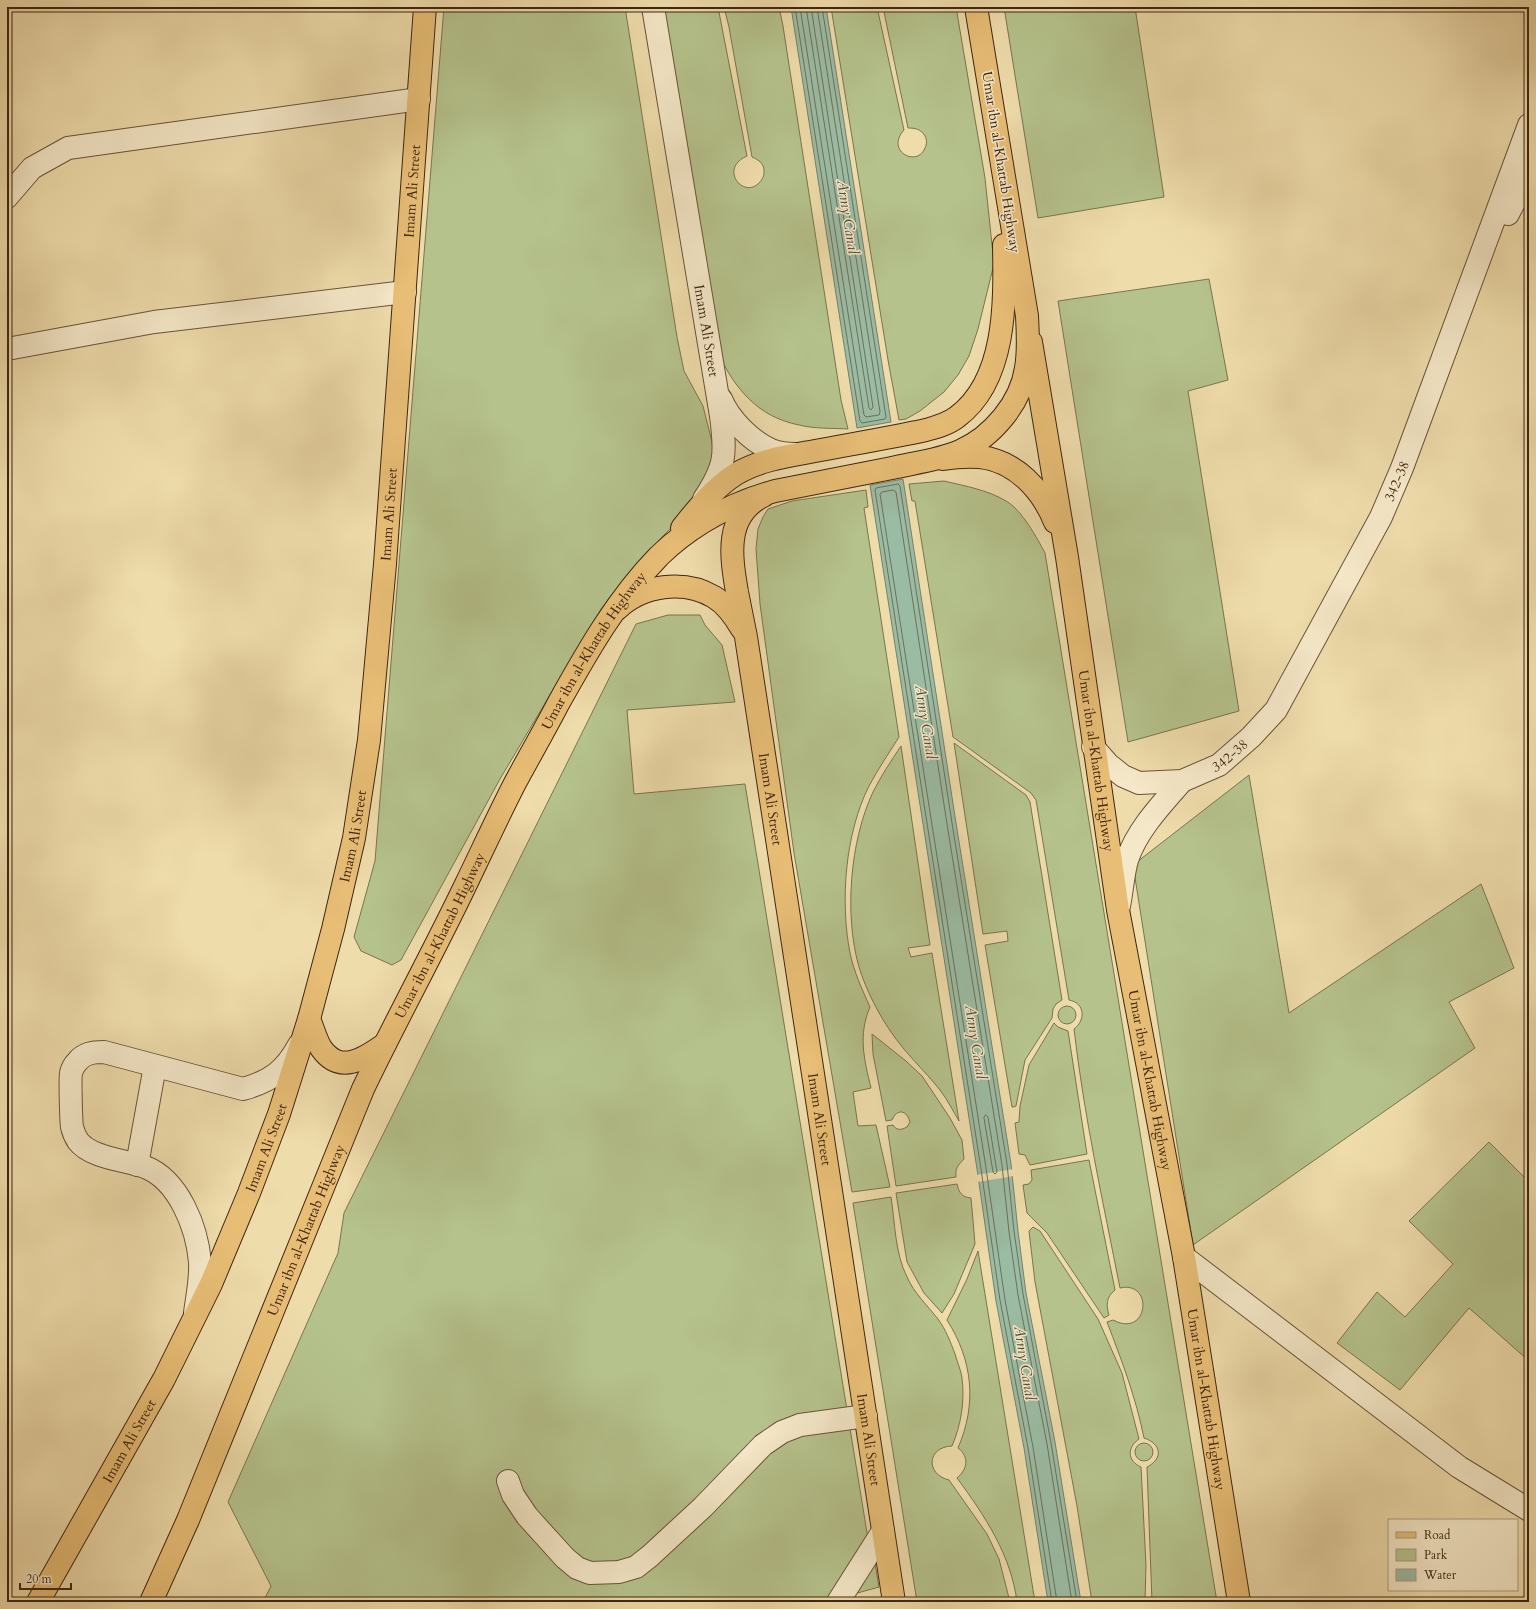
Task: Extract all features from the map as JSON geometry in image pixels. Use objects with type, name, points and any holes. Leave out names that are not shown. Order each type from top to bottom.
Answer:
[{"type":"main road","name":"Imam Ali Street","points":[[38,1602],[164,1379],[193,1321],[249,1193],[279,1114],[306,1027],[333,929],[354,838],[369,740],[384,571],[425,7]]},
{"type":"main road","name":"Umar ibn al-Khattab Highway","points":[[976,7],[1067,557],[1093,746],[1118,910],[1184,1257],[1239,1602]]},
{"type":"main road","points":[[643,573],[700,506],[724,482],[745,469],[773,459],[905,434],[942,425],[956,418],[969,407],[987,380],[994,363],[1002,316],[1005,269],[1004,224],[998,146]]},
{"type":"main road","name":"Umar ibn al-Khattab Highway","points":[[151,1602],[188,1520],[363,1089],[515,784],[579,666],[610,617],[643,573],[681,536],[707,519],[745,500],[778,490],[944,456],[961,451],[977,441],[1003,418],[1013,403],[1021,386],[1026,369],[1028,346],[1027,316]]},
{"type":"main road","name":"Umar ibn al-Khattab Highway","points":[[917,462],[965,456],[994,460],[1009,466],[1020,474],[1041,495],[1052,517],[1067,557]]},
{"type":"main road","name":"Imam Ali Street","points":[[778,490],[761,497],[748,506],[740,516],[734,531],[732,547],[733,565],[746,638],[894,1602]]},
{"type":"main road","name":"Imam Ali Street","points":[[610,617],[625,602],[636,595],[651,589],[668,587],[685,588],[702,591],[715,597],[728,608],[736,619],[746,638]]},
{"type":"main road","points":[[306,1027],[330,1057],[344,1063],[358,1061],[385,1044]]},
{"type":"street","name":"Imam Ali Street","points":[[653,7],[725,446],[722,466],[713,486],[700,506]]},
{"type":"street","points":[[7,197],[32,168],[68,148],[419,99]]},
{"type":"street","name":"342-38","points":[[1182,781],[1219,765],[1251,737],[1276,710],[1381,517],[1402,468],[1529,125]]},
{"type":"street","points":[[1482,251],[1509,213],[1529,170]]},
{"type":"street","points":[[7,350],[154,322],[405,292]]},
{"type":"street","points":[[716,386],[723,403],[733,418],[759,443],[772,450],[796,454]]},
{"type":"street","points":[[1093,746],[1108,764],[1123,776],[1139,783],[1182,781]]},
{"type":"street","points":[[1118,910],[1128,860],[1141,833],[1157,809],[1182,781]]},
{"type":"street","points":[[193,1321],[198,1292],[200,1263],[191,1222],[173,1190],[161,1175],[137,1165],[92,1152],[79,1141],[72,1128],[71,1074],[76,1063],[83,1056],[92,1052],[104,1052],[243,1089],[259,1084],[277,1074],[291,1059],[306,1027]]},
{"type":"street","points":[[137,1165],[155,1066]]},
{"type":"street","points":[[1184,1257],[1458,1468],[1529,1510]]},
{"type":"street","points":[[508,1480],[513,1495],[527,1516],[565,1558],[578,1568],[590,1573],[619,1572],[636,1566],[650,1556],[703,1507],[764,1445],[782,1432],[800,1425],[866,1416]]},
{"type":"street","points":[[838,1602],[883,1531]]},
{"type":"green space","points":[[444,7],[625,7],[677,337],[684,371],[703,406],[712,442],[715,471],[691,507],[638,562],[601,609],[500,779],[401,960],[392,965],[361,951],[354,937],[375,861]]},
{"type":"green space","points":[[662,7],[718,7],[747,156],[739,161],[735,167],[734,174],[736,180],[740,184],[746,187],[752,187],[758,184],[761,180],[764,167],[752,157],[729,27],[724,7],[779,7],[841,400],[848,429],[805,426],[784,421],[771,415],[750,400],[740,389],[718,353]]},
{"type":"green space","points":[[831,7],[877,7],[904,130],[899,138],[898,144],[900,150],[904,154],[910,157],[916,157],[921,154],[926,146],[926,140],[925,136],[920,130],[908,128],[883,7],[956,7],[985,178],[994,264],[978,329],[969,356],[958,375],[944,392],[920,411],[906,419],[899,420],[888,360]]},
{"type":"green space","points":[[1004,7],[1135,7],[1164,197],[1038,218]]},
{"type":"green space","points":[[1209,279],[1228,380],[1188,391],[1239,711],[1128,742],[1058,301]]},
{"type":"green space","points":[[944,481],[984,491],[999,497],[1012,505],[1023,517],[1045,553],[1217,1602],[1152,1602],[1147,1467],[1156,1460],[1158,1452],[1154,1444],[1144,1438],[1133,1394],[1107,1322],[1113,1320],[1125,1324],[1134,1322],[1140,1316],[1143,1308],[1142,1300],[1138,1292],[1131,1288],[1120,1288],[1094,1159],[1078,1062],[1074,1029],[1081,1021],[1082,1012],[1078,1005],[1069,1000],[1036,800],[1031,793],[953,737],[915,501],[912,501],[909,484]]},
{"type":"green space","points":[[866,490],[868,507],[864,508],[899,737],[872,780],[861,805],[854,825],[847,868],[845,912],[850,953],[856,974],[870,1007],[864,1027],[863,1047],[871,1088],[853,1092],[858,1126],[876,1125],[890,1187],[852,1192],[794,853],[760,604],[756,549],[758,529],[768,509],[792,501]]},
{"type":"green space","points":[[668,615],[700,615],[705,625],[722,645],[735,702],[627,710],[634,794],[745,784],[869,1545],[832,1602],[263,1602],[271,1586],[228,1502],[338,1253],[344,1213],[636,624]]},
{"type":"green space","points":[[954,743],[1026,795],[1030,802],[1062,1000],[1056,1004],[1053,1009],[1052,1018],[1025,1060],[1016,1106],[1014,1107],[1012,1107],[985,945],[1008,941],[1007,931],[983,934]]},
{"type":"green space","points":[[901,746],[930,945],[908,948],[911,957],[932,953],[959,1121],[940,1090],[902,1047],[891,1032],[865,984],[854,947],[851,902],[852,878],[859,833],[865,811],[873,792]]},
{"type":"green space","points":[[1249,775],[1289,1013],[1481,884],[1514,968],[1449,1002],[1475,1048],[1193,1245],[1133,865]]},
{"type":"green space","points":[[1067,1006],[1074,1008],[1076,1015],[1074,1022],[1067,1024],[1060,1022],[1058,1015],[1060,1008]]},
{"type":"green space","points":[[1054,1023],[1058,1027],[1068,1031],[1087,1154],[1030,1165],[1025,1155],[1019,1154],[1015,1123],[1019,1122],[1020,1106],[1029,1065]]},
{"type":"green space","points":[[872,1034],[922,1076],[950,1118],[962,1140],[964,1159],[957,1167],[956,1177],[896,1186],[887,1126],[893,1125],[898,1129],[901,1129],[907,1127],[910,1122],[907,1115],[902,1112],[896,1114],[892,1120],[886,1121],[873,1054]]},
{"type":"green space","points":[[1489,1142],[1529,1182],[1529,1361],[1469,1308],[1400,1390],[1337,1343],[1377,1292],[1405,1317],[1453,1264],[1409,1221]]},
{"type":"green space","points":[[1089,1160],[1115,1290],[1108,1298],[1107,1308],[1109,1315],[1104,1318],[1047,1233],[1027,1213],[1023,1185],[1029,1184],[1032,1180],[1031,1170]]},
{"type":"green space","points":[[957,1184],[961,1194],[965,1197],[971,1198],[975,1244],[954,1294],[942,1313],[924,1293],[907,1262],[896,1193]]},
{"type":"green space","points":[[891,1197],[896,1238],[903,1268],[913,1288],[946,1331],[962,1378],[963,1404],[955,1438],[952,1446],[938,1451],[934,1456],[932,1461],[933,1467],[941,1477],[949,1480],[987,1534],[999,1559],[1010,1602],[917,1602],[853,1203]]},
{"type":"green space","points":[[1033,1227],[1040,1231],[1098,1319],[1122,1373],[1139,1439],[1132,1446],[1130,1454],[1133,1461],[1141,1467],[1146,1565],[1145,1602],[1092,1602],[1077,1506],[1035,1282],[1029,1231]]},
{"type":"green space","points":[[978,1251],[1035,1602],[1017,1602],[1014,1585],[1003,1552],[987,1522],[957,1478],[963,1471],[966,1463],[964,1455],[958,1448],[968,1415],[970,1399],[969,1383],[967,1367],[962,1351],[956,1335],[947,1320],[967,1279]]},
{"type":"green space","points":[[1144,1443],[1148,1444],[1152,1448],[1152,1456],[1148,1460],[1144,1461],[1140,1460],[1136,1456],[1135,1452],[1136,1448],[1140,1444]]},
{"type":"green space","points":[[873,1552],[879,1587],[854,1594],[855,1602],[843,1602]]},
{"type":"water","name":"Army Canal","points":[[791,7],[826,7],[891,422],[857,428]]},
{"type":"water","name":"Army Canal","points":[[903,479],[956,823],[1011,1164],[1026,1293],[1055,1442],[1081,1602],[1048,1602],[1024,1448],[996,1301],[977,1169],[870,485]]},
{"type":"pier","points":[[1014,1169],[1014,1176],[977,1182],[976,1175]]}]
